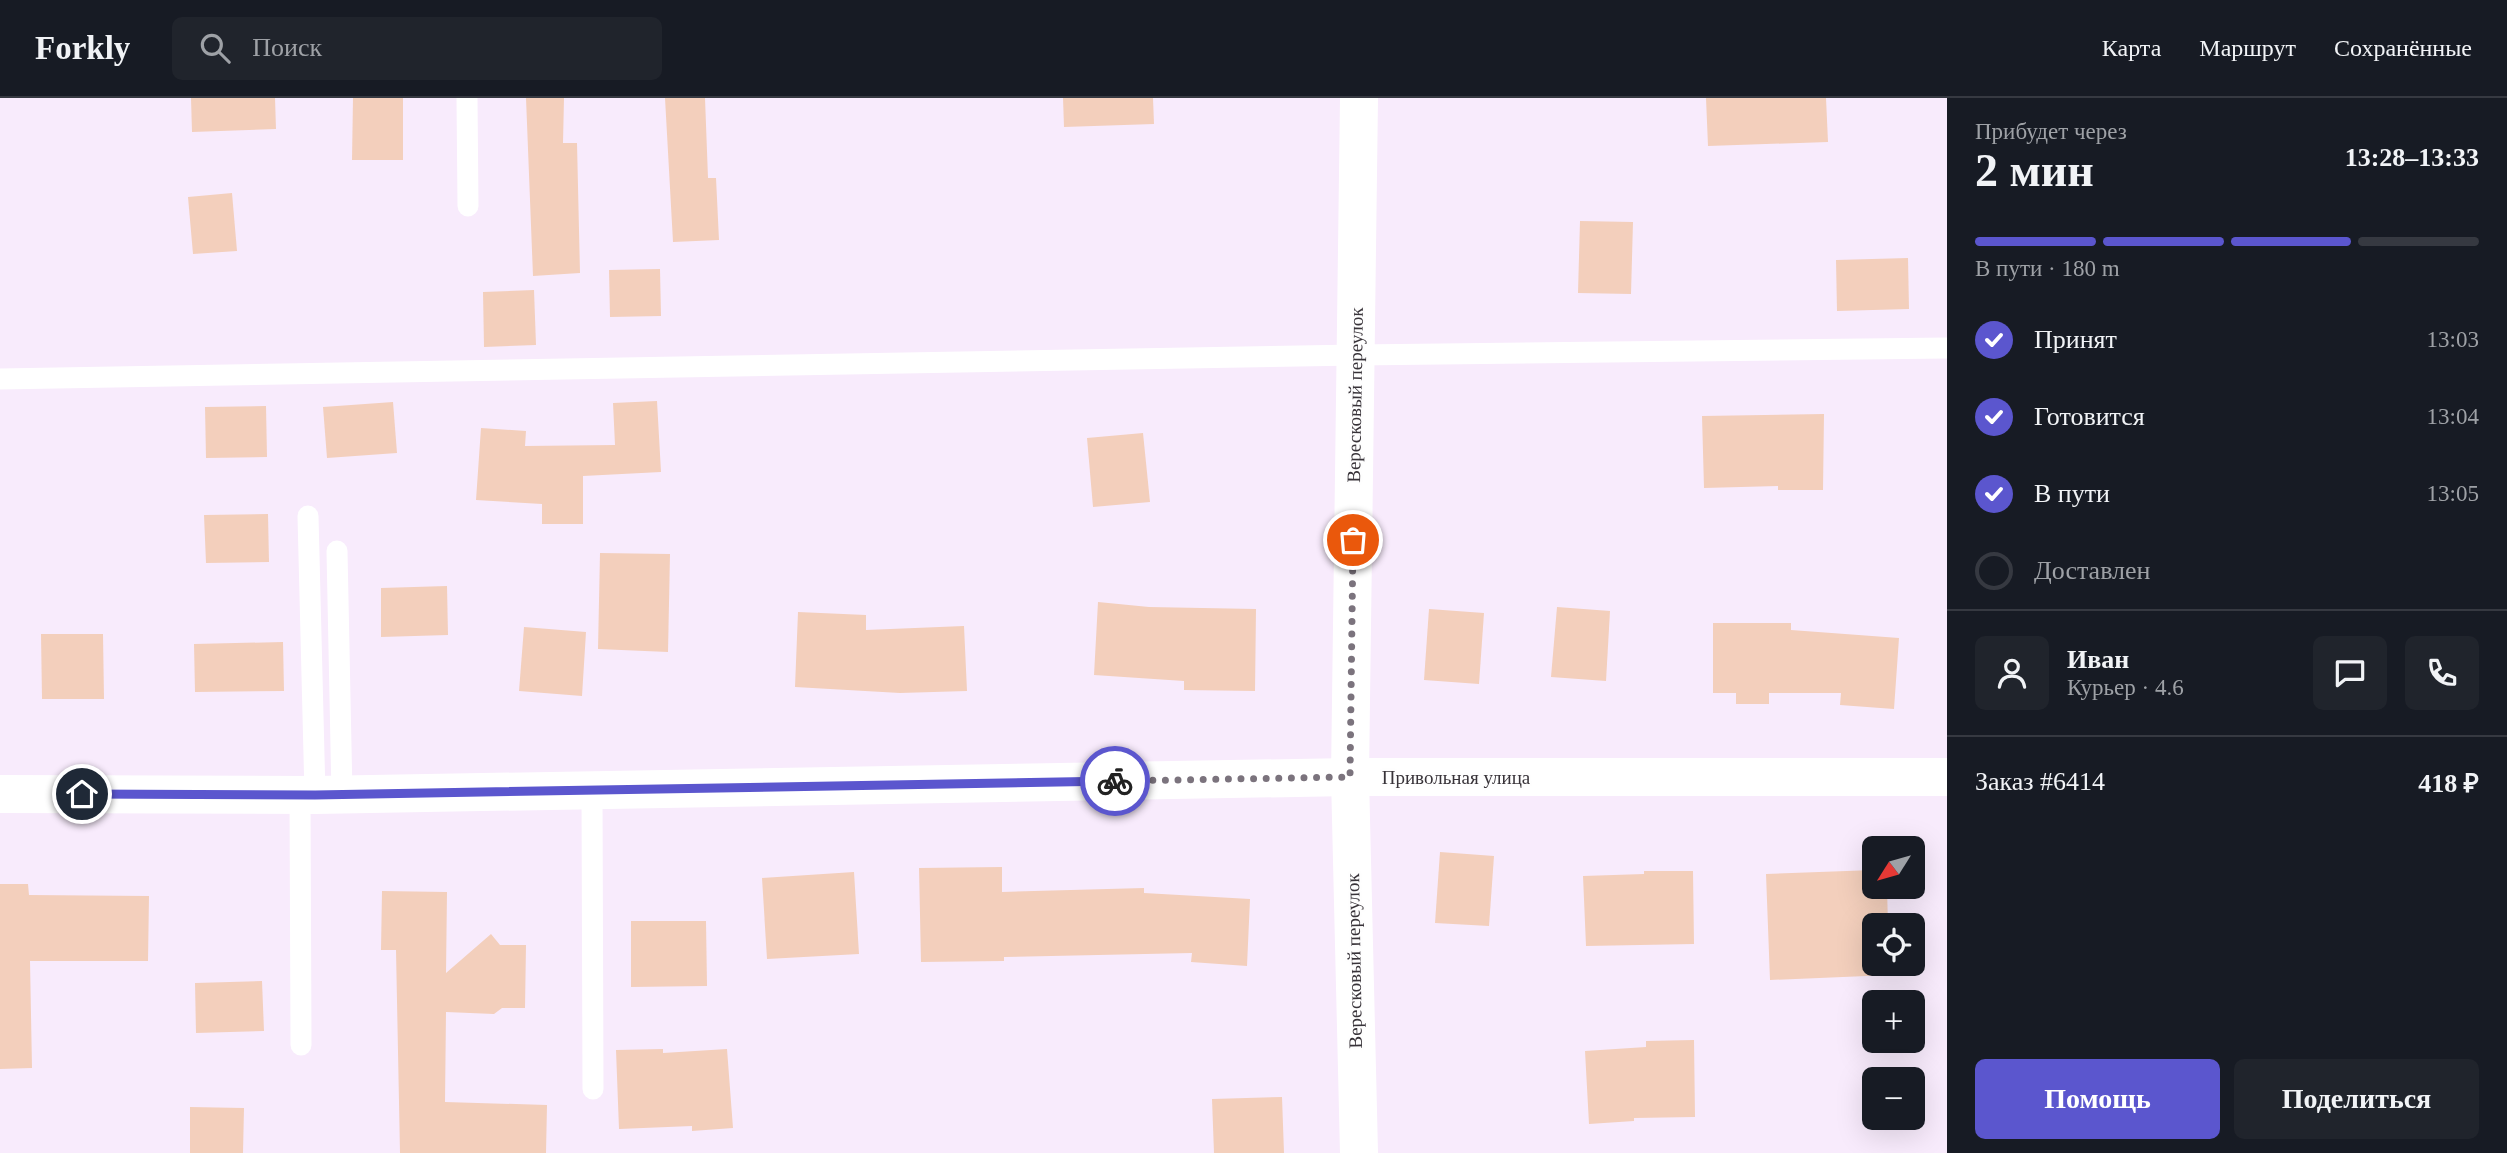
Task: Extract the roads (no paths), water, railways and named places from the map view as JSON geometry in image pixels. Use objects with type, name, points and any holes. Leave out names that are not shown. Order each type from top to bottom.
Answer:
[{"type":"street","name":"Вересковый переулок","points":[[1359,98],[1350,777],[1359,1153]]},
{"type":"street","name":"Привольная улица","points":[[0,794],[319,795],[1350,777],[1947,777]]},
{"type":"lane","points":[[467,98],[468,206]]},
{"type":"lane","points":[[0,379],[1356,355],[1947,348]]},
{"type":"lane","points":[[308,516],[319,795]]},
{"type":"lane","points":[[301,1045],[337,551]]},
{"type":"lane","points":[[592,790],[593,1089]]}]
